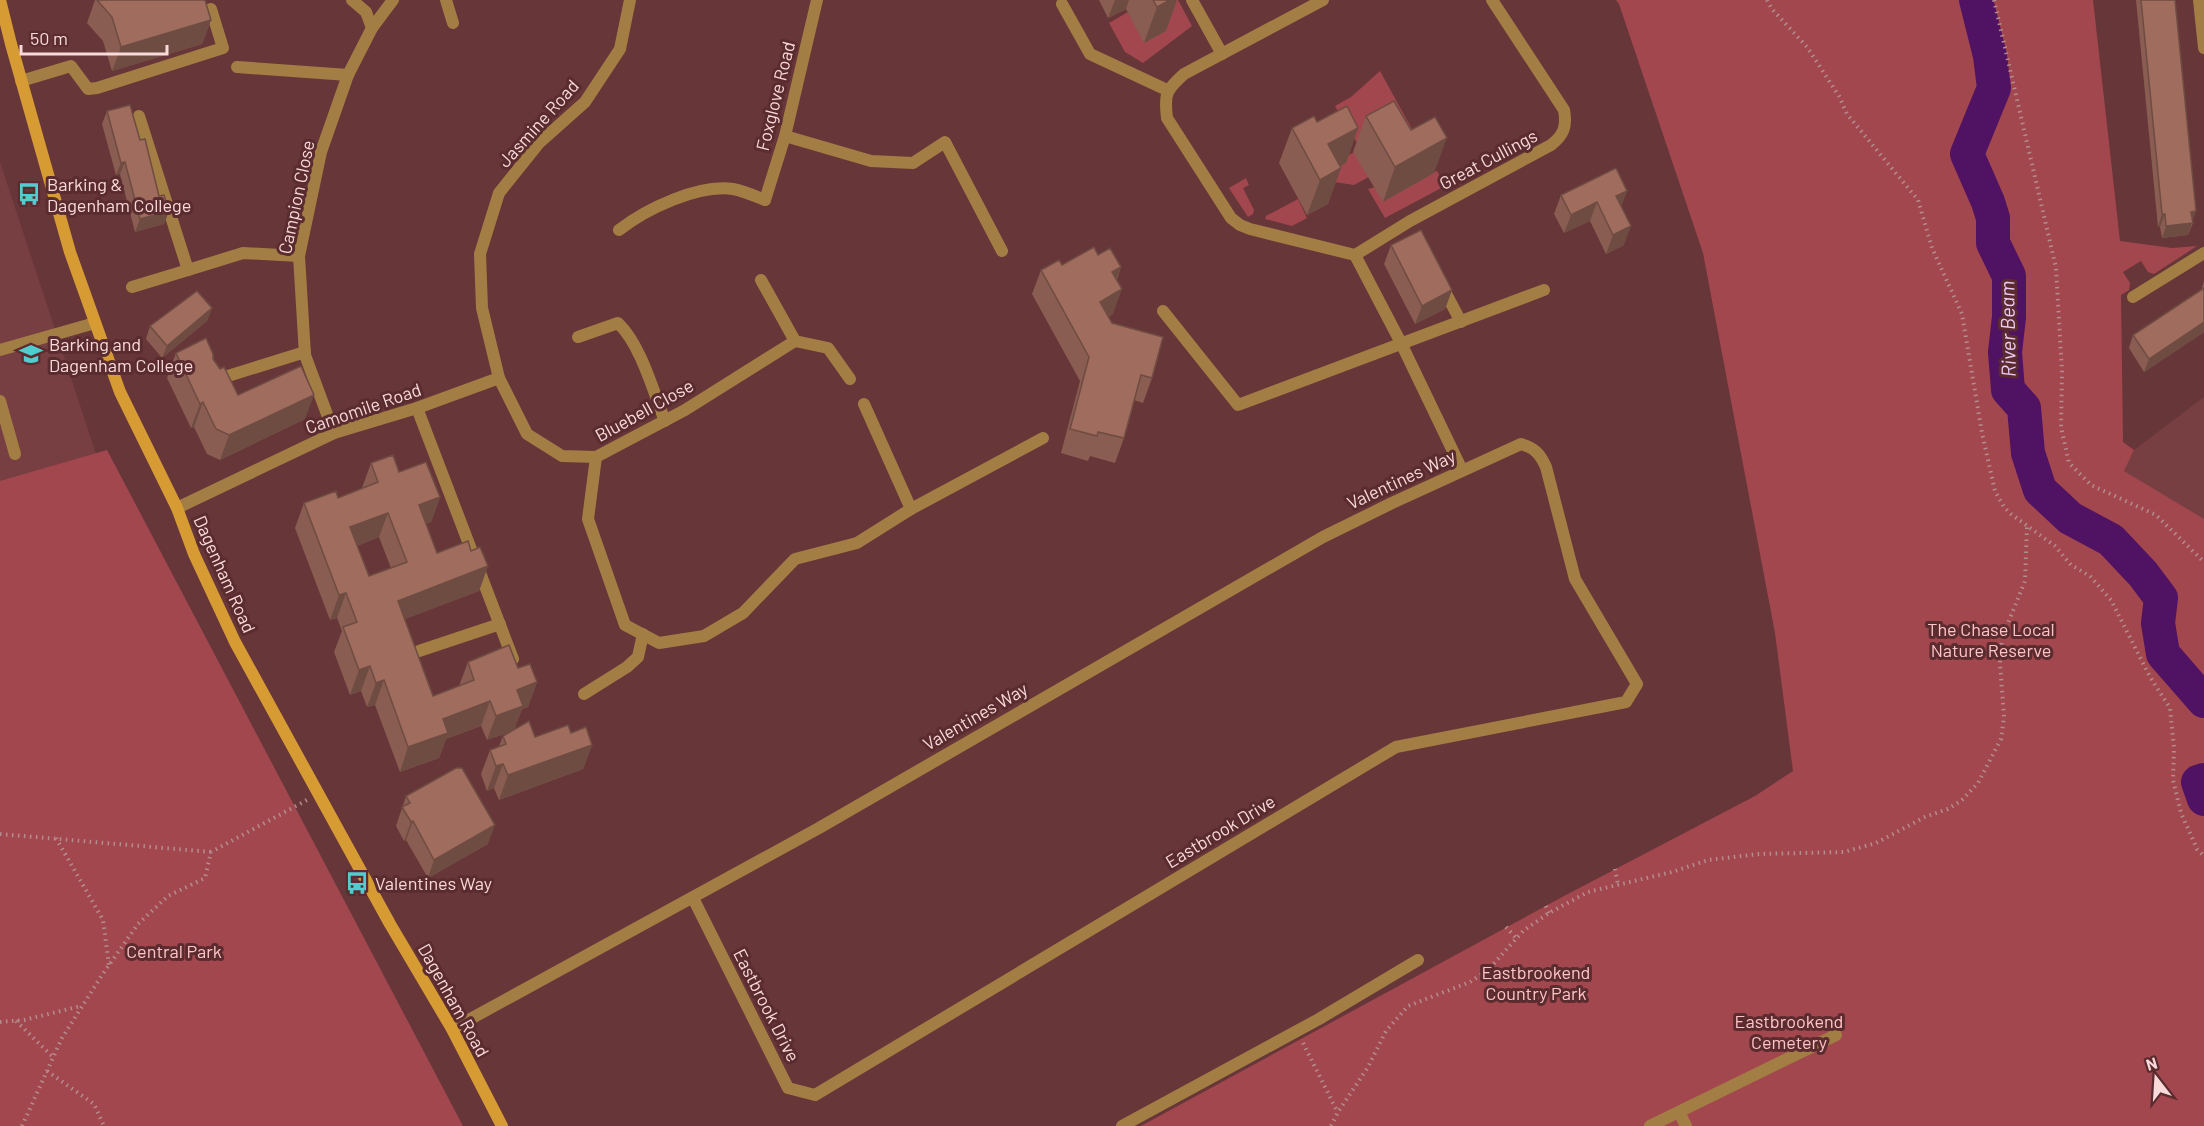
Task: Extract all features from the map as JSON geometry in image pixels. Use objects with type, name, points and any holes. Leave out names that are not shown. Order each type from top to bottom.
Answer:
[{"type":"street","name":"Dagenham Road","points":[[0,0],[70,252],[120,392],[177,508],[194,554],[235,642],[317,794],[452,1029],[502,1126]]},
{"type":"street","points":[[352,0],[366,12],[372,28]]},
{"type":"street","name":"Campion Close","points":[[334,433],[305,352],[299,256],[321,152],[348,75],[372,28],[393,0]]},
{"type":"street","points":[[446,0],[453,23]]},
{"type":"street","name":"Jasmine Road","points":[[499,378],[482,308],[480,254],[499,192],[539,143],[585,102],[620,50],[630,0]]},
{"type":"street","name":"Foxglove Road","points":[[619,230],[659,205],[714,190],[733,189],[765,200],[786,136],[817,0]]},
{"type":"street","points":[[1192,0],[1222,54]]},
{"type":"street","points":[[1323,0],[1184,74],[1167,90],[1165,104],[1167,118],[1231,218],[1240,225],[1355,255],[1401,343],[1461,470]]},
{"type":"street","name":"Great Cullings","points":[[1355,255],[1413,226],[1551,145],[1559,139],[1564,130],[1566,123],[1564,110],[1492,0]]},
{"type":"street","points":[[2199,0],[2204,48]]},
{"type":"street","points":[[1062,4],[1090,54],[1167,90]]},
{"type":"street","points":[[21,81],[71,66],[87,89],[97,88],[223,48],[211,9]]},
{"type":"street","points":[[237,67],[348,75]]},
{"type":"street","points":[[139,116],[188,270]]},
{"type":"street","points":[[786,136],[871,161],[914,163],[945,142],[1002,251]]},
{"type":"street","points":[[132,287],[243,253],[299,256]]},
{"type":"street","points":[[2133,297],[2204,253]]},
{"type":"street","points":[[1436,272],[1461,322]]},
{"type":"street","points":[[761,280],[795,341],[828,348],[850,379]]},
{"type":"street","points":[[1163,311],[1238,405],[1544,290]]},
{"type":"street","points":[[0,350],[95,323]]},
{"type":"street","points":[[578,337],[618,323],[627,331],[665,421]]},
{"type":"street","name":"Bluebell Close","points":[[499,378],[526,434],[562,456],[596,457],[665,421],[795,341]]},
{"type":"street","points":[[212,381],[305,352]]},
{"type":"street","name":"Camomile Road","points":[[177,508],[334,433],[417,408],[499,378]]},
{"type":"street","points":[[0,401],[15,454]]},
{"type":"street","points":[[864,404],[911,508]]},
{"type":"street","points":[[417,408],[516,667]]},
{"type":"street","points":[[596,457],[588,519],[625,625],[659,643],[704,636],[743,613],[795,559],[857,543],[911,508],[1043,438]]},
{"type":"street","name":"Valentines Way","points":[[452,1029],[819,828],[1323,537],[1461,470],[1521,444]]},
{"type":"street","name":"Eastbrook Drive","points":[[693,898],[788,1088],[815,1095],[1396,747],[1626,702],[1637,684],[1575,579],[1546,466],[1540,454],[1531,447],[1521,444]]},
{"type":"street","points":[[419,651],[500,624]]},
{"type":"street","points":[[584,694],[627,667],[638,657],[643,634]]},
{"type":"street","points":[[1122,1126],[1297,1030],[1418,960]]},
{"type":"street","points":[[1650,1126],[1836,1035]]},
{"type":"street","points":[[1679,1112],[1686,1126]]},
{"type":"path","points":[[1767,0],[1772,9],[1807,47],[1839,96],[1847,114],[1918,200],[1932,248],[1962,314],[1982,433],[1995,491],[2004,507],[2027,527],[2055,546],[2071,565],[2090,576],[2111,600],[2150,677],[2170,708],[2174,748],[2173,780],[2181,813],[2197,849],[2204,856]]},
{"type":"path","points":[[1994,0],[2056,268],[2062,372],[2061,427],[2069,463],[2091,485],[2156,515],[2204,562]]},
{"type":"path","points":[[1331,1126],[1368,1067],[1386,1031],[1408,1006],[1470,982],[1488,969],[1516,938],[1549,913],[1588,892],[1672,872],[1708,860],[1759,854],[1844,852],[1876,843],[1962,800],[1978,783],[2001,739],[2004,717],[2000,663],[2002,638],[2025,581],[2027,527]]},
{"type":"path","points":[[0,834],[211,852],[317,794]]},
{"type":"path","points":[[56,838],[103,920],[109,965]]},
{"type":"path","points":[[22,1126],[62,1038],[109,965],[138,924],[168,896],[205,878],[211,852]]},
{"type":"path","points":[[1615,869],[1618,885]]},
{"type":"path","points":[[1546,906],[1549,913]]},
{"type":"path","points":[[1506,927],[1516,938]]},
{"type":"path","points":[[0,1022],[16,1021],[82,1006]]},
{"type":"path","points":[[16,1021],[53,1057]]},
{"type":"path","points":[[1297,1030],[1338,1112]]},
{"type":"path","points":[[47,1071],[94,1104],[104,1126]]},
{"type":"shaded area","name":"Barking and Dagenham College","points":[[0,162],[126,545],[0,600]]},
{"type":"shaded area","points":[[2204,397],[2204,524],[2124,471],[2134,450]]},
{"type":"green space","points":[[1152,0],[1178,0],[1192,26],[1143,63],[1125,52],[1109,23],[1128,12],[1144,42]]},
{"type":"green space","name":"The Chase Local Nature Reserve","points":[[1616,0],[2093,0],[2120,241],[2172,248],[2197,246],[2154,274],[2148,272],[2141,261],[2123,272],[2130,283],[2129,290],[2121,295],[2123,442],[2134,450],[2124,471],[2204,519],[2204,1126],[1141,1126],[1564,896],[1755,796],[1793,771],[1775,633],[1703,253]]},
{"type":"green space","points":[[1380,71],[1418,140],[1360,148],[1335,106],[1351,97]]},
{"type":"green space","points":[[1360,149],[1374,174],[1354,185],[1321,180],[1320,177],[1345,163],[1343,158]]},
{"type":"green space","points":[[1437,171],[1445,186],[1385,218],[1368,189]]},
{"type":"green space","points":[[1246,178],[1249,185],[1243,188],[1254,210],[1253,214],[1248,217],[1229,188]]},
{"type":"green space","points":[[1298,199],[1307,218],[1292,226],[1265,219],[1266,216]]},
{"type":"green space","name":"Central Park","points":[[107,450],[463,1126],[0,1126],[0,481]]},
{"type":"building","points":[[97,0],[205,0],[211,20],[121,47],[112,17]]},
{"type":"building","points":[[1153,0],[1170,0],[1157,7]]},
{"type":"building","points":[[2141,0],[2175,0],[2196,211],[2191,212],[2193,223],[2166,226],[2165,214],[2162,214]]},
{"type":"building","points":[[1394,101],[1411,130],[1435,117],[1447,138],[1395,167],[1366,116]]},
{"type":"building","points":[[130,105],[140,140],[145,139],[159,196],[164,195],[169,211],[140,219],[125,162],[121,163],[107,111]]},
{"type":"building","points":[[1347,106],[1358,128],[1328,144],[1341,168],[1320,180],[1292,128],[1314,116],[1317,122]]},
{"type":"building","points":[[1616,168],[1627,191],[1616,196],[1631,226],[1613,235],[1597,202],[1571,215],[1561,195]]},
{"type":"building","points":[[1421,230],[1452,290],[1422,306],[1391,245]]},
{"type":"building","points":[[1094,247],[1098,255],[1110,248],[1121,267],[1112,272],[1122,289],[1100,302],[1112,323],[1163,337],[1152,378],[1141,375],[1124,438],[1098,432],[1097,436],[1070,429],[1089,357],[1041,270],[1059,260],[1062,265]]},
{"type":"building","points":[[2204,288],[2204,322],[2149,359],[2133,335]]},
{"type":"building","points":[[197,291],[212,308],[167,346],[150,326]]},
{"type":"building","points":[[206,338],[213,359],[220,369],[224,367],[238,395],[301,366],[314,395],[229,435],[216,429],[203,402],[200,404],[176,353]]},
{"type":"building","points":[[393,455],[399,472],[426,462],[440,497],[419,505],[437,553],[468,541],[471,551],[480,547],[488,566],[398,601],[433,696],[474,680],[468,662],[509,645],[518,668],[530,664],[537,682],[517,690],[523,706],[496,716],[490,701],[443,719],[448,733],[408,747],[384,680],[376,683],[370,666],[359,670],[343,627],[357,622],[346,593],[339,595],[304,503],[336,491],[338,498],[378,482],[371,463]],"holes":[[[388,513],[407,562],[369,576],[350,527]]]},
{"type":"building","points":[[529,721],[535,737],[568,725],[571,733],[586,727],[592,745],[508,775],[503,764],[496,766],[490,750],[506,744],[503,736]]},
{"type":"building","points":[[456,768],[462,768],[495,825],[434,860],[413,821],[411,822],[402,807],[410,803],[406,796]]},
{"type":"waterway","name":"River Beam","points":[[1976,0],[1990,56],[1994,88],[1967,154],[1993,218],[1993,243],[2009,276],[2009,317],[2005,352],[2008,390],[2024,408],[2028,453],[2040,490],[2070,518],[2111,540],[2143,574],[2161,598],[2158,623],[2163,654],[2204,701]]},
{"type":"waterway","name":"River Beam","points":[[2204,780],[2198,782],[2204,799]]},
{"type":"place","name":"Barking & Dagenham College","points":[[29,194]]},
{"type":"place","name":"Barking and Dagenham College","points":[[31,354]]},
{"type":"place","name":"Valentines Way","points":[[357,883]]},
{"type":"park label","name":"Eastbrookend Country Park","points":[[1536,982]]},
{"type":"park label","name":"Eastbrookend Cemetery","points":[[1789,1031]]}]
